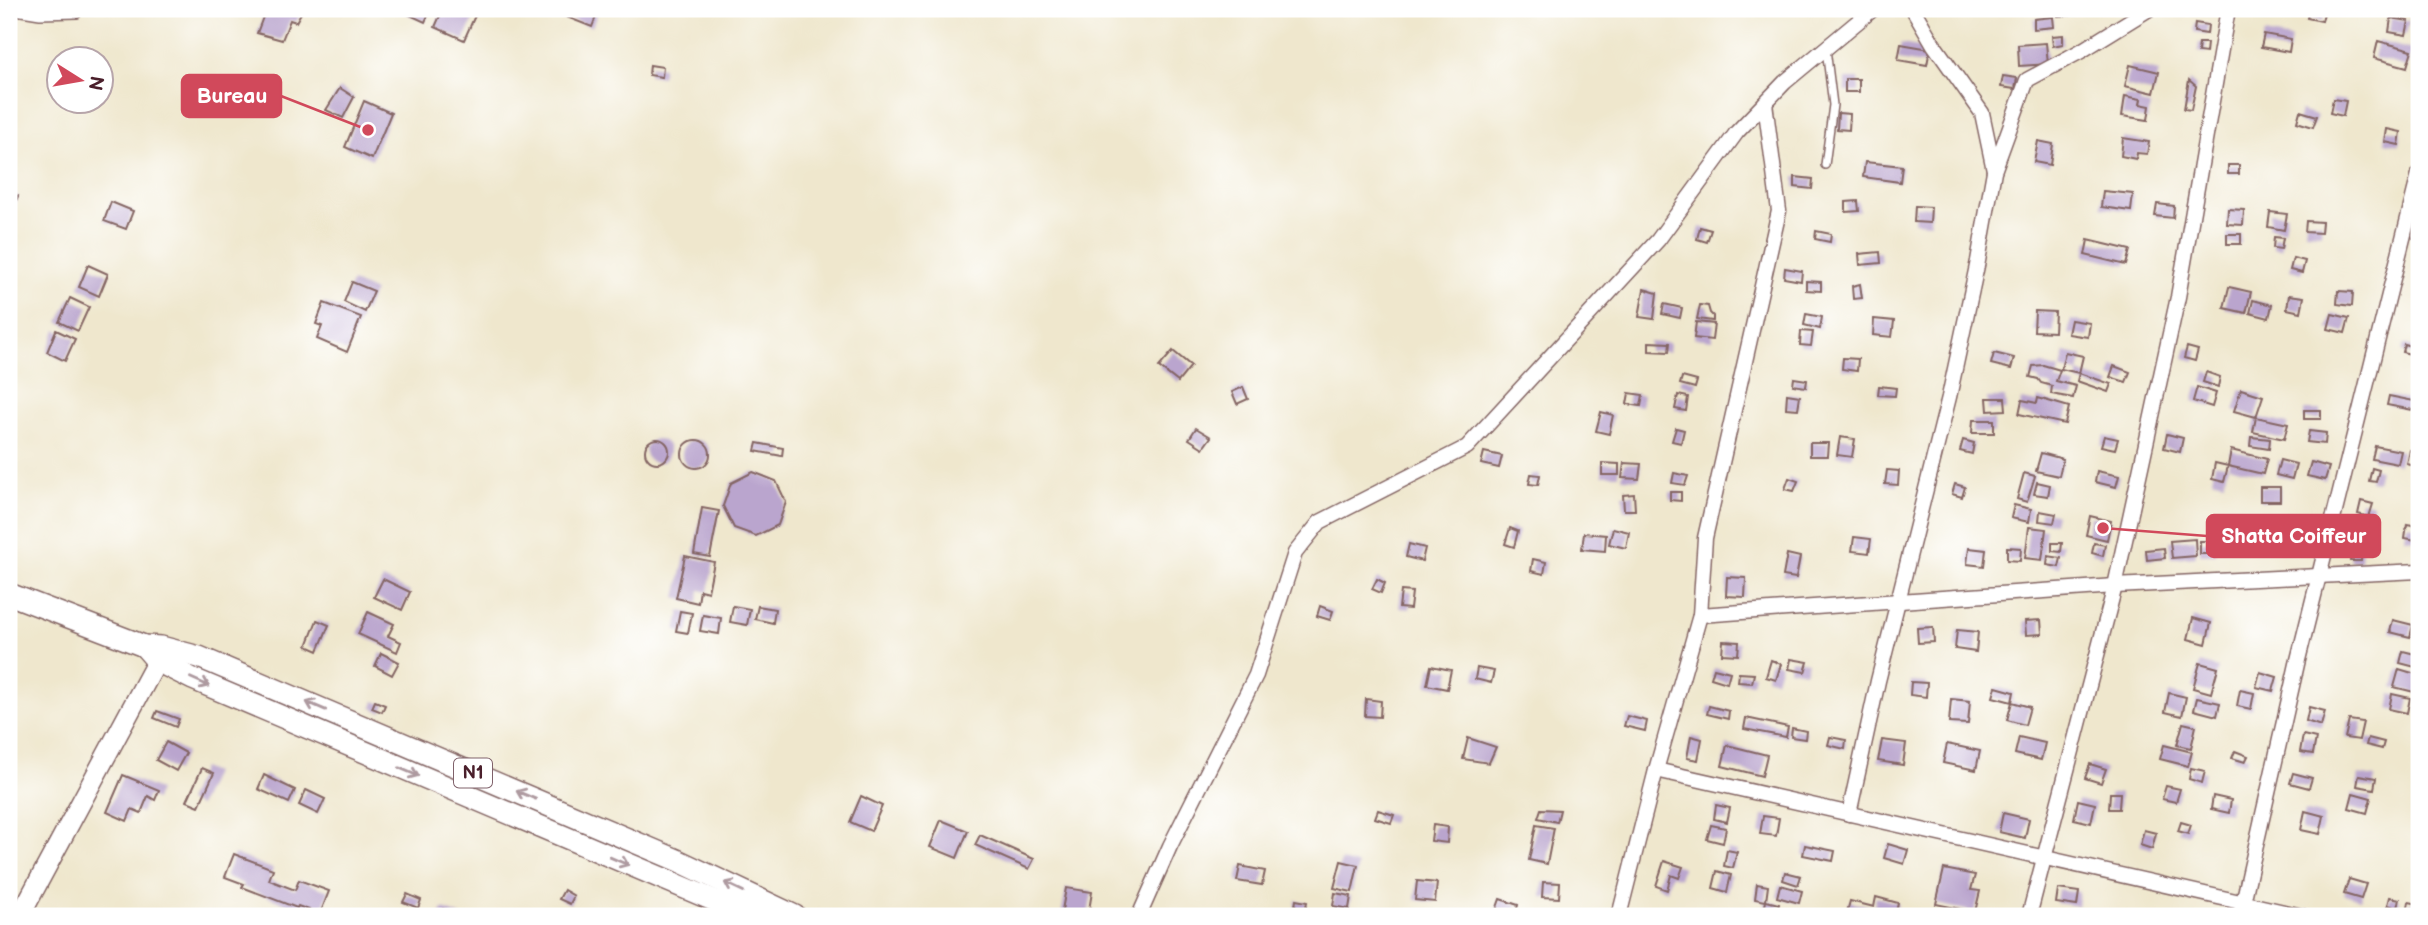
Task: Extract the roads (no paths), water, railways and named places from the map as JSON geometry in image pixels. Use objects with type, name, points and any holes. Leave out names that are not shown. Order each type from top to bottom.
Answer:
[{"type":"main road","name":"N1","points":[[9,594],[154,651],[243,700],[724,911],[751,916]]},
{"type":"main road","name":"N1","points":[[154,651],[199,657],[677,860],[795,916]]},
{"type":"street","points":[[1139,916],[1170,846],[1256,675],[1295,553],[1320,522],[1467,447],[1658,240],[1737,132],[1785,82],[1873,9]]},
{"type":"street","points":[[1913,9],[1934,45],[1982,113],[1994,172]]},
{"type":"street","points":[[1849,814],[1897,603],[1949,397],[1994,172],[2027,80],[2149,9]]},
{"type":"street","points":[[2029,916],[2115,586],[2178,297],[2228,9]]},
{"type":"street","points":[[1619,916],[1656,770],[1700,615],[1706,538],[1779,211],[1765,103]]},
{"type":"street","points":[[2241,910],[2297,664],[2419,174]]},
{"type":"street","points":[[1700,615],[2115,586],[2419,571]]},
{"type":"street","points":[[20,916],[154,651]]},
{"type":"street","points":[[1656,770],[2043,858],[2241,910],[2302,916]]},
{"type":"lane","points":[[9,10],[40,15],[77,14]]},
{"type":"lane","points":[[1825,165],[1833,105],[1826,49]]},
{"type":"place","name":"Bureau","points":[[368,130]]},
{"type":"place","name":"Shatta Coiffeur","points":[[2103,528]]}]
